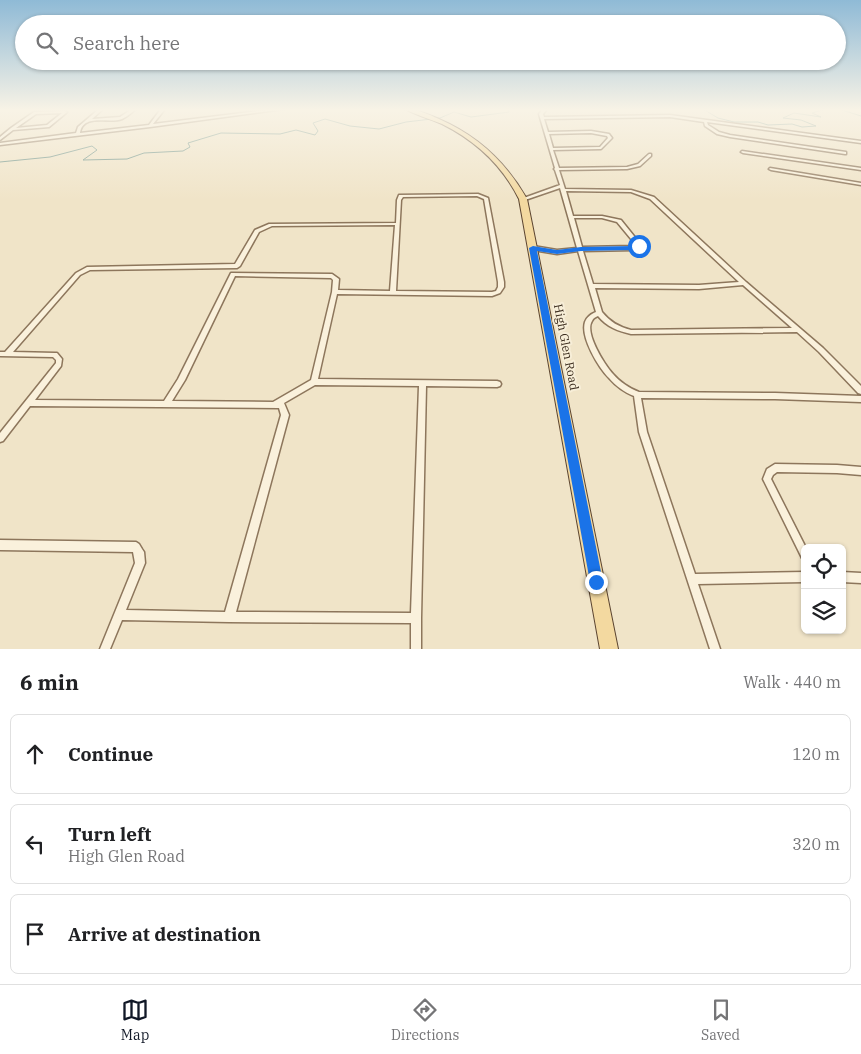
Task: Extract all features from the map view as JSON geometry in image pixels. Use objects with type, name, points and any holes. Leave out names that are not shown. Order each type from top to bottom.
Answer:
[{"type":"main road","name":"High Glen Road","points":[[474,139],[510,173],[523,199],[609,649]]},
{"type":"street","points":[[0,144],[37,139]]},
{"type":"street","points":[[548,139],[599,313],[612,326],[631,332],[797,330]]},
{"type":"street","points":[[551,149],[601,148],[609,139]]},
{"type":"street","points":[[750,139],[844,152]]},
{"type":"street","points":[[842,139],[861,142]]},
{"type":"street","points":[[743,152],[861,169]]},
{"type":"street","points":[[556,169],[627,168],[639,165],[650,155]]},
{"type":"street","points":[[771,169],[861,184]]},
{"type":"street","points":[[523,199],[562,188],[631,192],[652,198],[744,283],[821,350],[861,391]]},
{"type":"street","points":[[335,292],[492,294],[498,292],[501,288],[486,198],[483,196],[401,196],[399,200],[393,292]]},
{"type":"street","points":[[533,248],[557,252],[581,249],[634,248],[639,246],[620,221],[602,217],[571,217]]},
{"type":"street","points":[[167,403],[181,380],[232,274],[257,231],[271,225],[398,224]]},
{"type":"street","points":[[4,354],[83,270],[89,268],[237,266]]},
{"type":"street","points":[[232,274],[332,276],[336,279],[335,292],[314,382]]},
{"type":"street","points":[[591,286],[699,287],[744,283]]},
{"type":"street","points":[[599,313],[592,315],[588,321],[587,332],[600,364],[610,378],[637,395],[791,396],[861,399]]},
{"type":"street","points":[[0,439],[58,364],[58,356],[4,354]]},
{"type":"street","points":[[276,404],[314,382],[497,384]]},
{"type":"street","points":[[416,649],[423,384]]},
{"type":"street","points":[[637,395],[644,432],[715,649]]},
{"type":"street","points":[[28,404],[167,403],[282,405],[285,414],[229,618]]},
{"type":"street","points":[[801,547],[767,479],[770,472],[775,468],[861,471]]},
{"type":"street","points":[[0,544],[136,547],[139,552],[140,563],[105,649]]},
{"type":"street","points":[[692,579],[801,577]]},
{"type":"street","points":[[846,577],[861,578]]},
{"type":"street","points":[[120,615],[229,618],[416,618]]},
{"type":"waterway","points":[[0,162],[50,157],[92,146],[97,150],[83,160],[127,159],[144,153],[183,151],[190,147],[188,143],[200,139]]},
{"type":"route","points":[[596,582],[533,248],[557,252],[581,249],[634,248],[639,246]]}]
